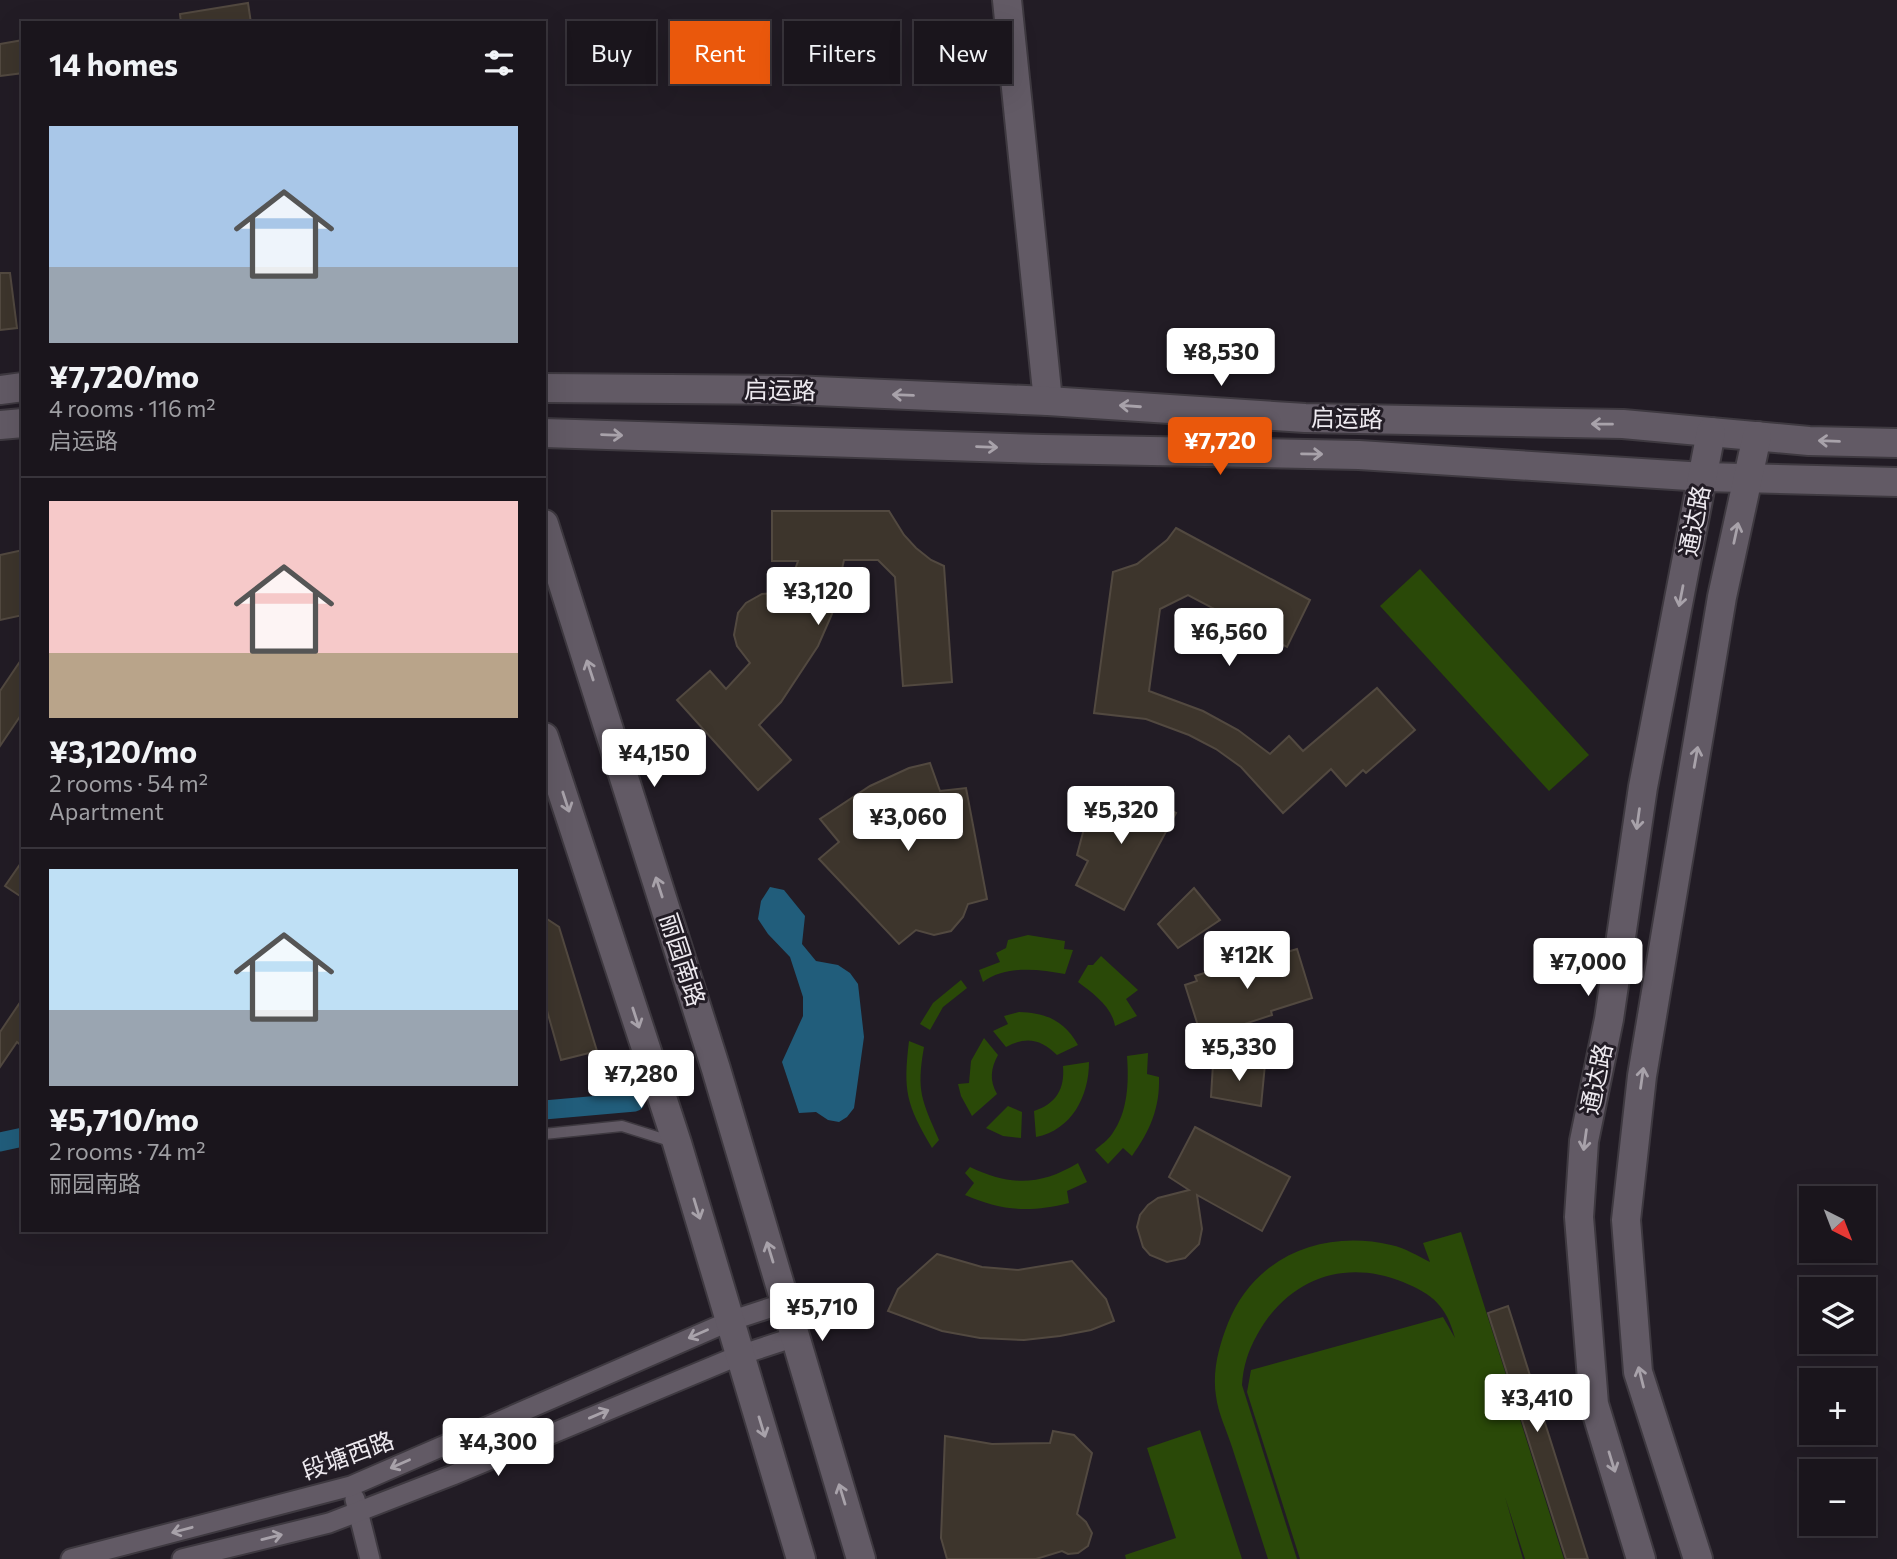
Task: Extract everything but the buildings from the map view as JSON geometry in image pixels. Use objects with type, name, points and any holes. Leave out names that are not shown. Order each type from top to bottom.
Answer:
[{"type":"main road","points":[[1007,0],[1048,401]]},
{"type":"main road","points":[[0,390],[21,387]]},
{"type":"main road","name":"启运路","points":[[546,388],[792,390],[1048,401],[1305,418],[1623,424],[1809,441],[1897,443]]},
{"type":"main road","points":[[0,425],[21,423]]},
{"type":"main road","name":"通达路","points":[[1642,1559],[1594,1404],[1580,1204],[1584,1141],[1609,1019],[1643,787],[1711,432]]},
{"type":"main road","name":"启运路","points":[[546,433],[1359,455],[1704,477],[1897,482]]},
{"type":"main road","name":"通达路","points":[[1698,1559],[1639,1372],[1626,1220],[1642,1076],[1722,597],[1757,436]]},
{"type":"main road","name":"丽园南路","points":[[546,530],[716,1069],[861,1559]]},
{"type":"main road","points":[[546,743],[677,1143],[801,1559]]},
{"type":"street","name":"段塘西路","points":[[71,1559],[351,1486],[730,1321],[785,1303]]},
{"type":"street","points":[[182,1559],[329,1523],[453,1475],[740,1355],[795,1337]]},
{"type":"street","points":[[351,1486],[370,1559]]},
{"type":"lane","points":[[546,1134],[622,1126],[677,1143]]},
{"type":"green space","points":[[1420,569],[1589,755],[1549,791],[1380,606]]},
{"type":"green space","points":[[1028,935],[1065,941],[1064,949],[1073,950],[1065,974],[1033,970],[1012,971],[983,982],[979,970],[1000,962],[996,953],[1006,948],[1008,940]]},
{"type":"green space","points":[[1101,956],[1138,990],[1126,999],[1137,1016],[1115,1026],[1106,1007],[1078,982],[1088,965],[1093,965]]},
{"type":"green space","points":[[961,980],[967,988],[943,1007],[930,1030],[920,1024],[933,1003]]},
{"type":"green space","points":[[1019,1012],[1046,1016],[1067,1029],[1078,1045],[1057,1055],[1045,1045],[1027,1040],[1006,1047],[993,1031],[1008,1024],[1004,1016]]},
{"type":"green space","points":[[984,1038],[998,1055],[992,1074],[997,1094],[972,1116],[958,1084],[969,1083],[971,1061]]},
{"type":"green space","points":[[909,1041],[924,1047],[922,1095],[939,1140],[932,1148],[908,1097],[906,1073]]},
{"type":"green space","points":[[1148,1053],[1147,1074],[1159,1077],[1158,1099],[1153,1119],[1132,1156],[1123,1148],[1108,1164],[1095,1150],[1110,1136],[1121,1116],[1127,1086],[1127,1056]]},
{"type":"green space","points":[[1089,1062],[1086,1087],[1076,1110],[1059,1127],[1036,1137],[1034,1111],[1048,1104],[1058,1094],[1063,1066]]},
{"type":"green space","points":[[1008,1106],[1022,1112],[1021,1138],[1003,1136],[986,1128]]},
{"type":"green space","points":[[1078,1163],[1087,1182],[1067,1191],[1069,1203],[1016,1209],[965,1195],[974,1183],[965,1173],[970,1167],[998,1178],[1025,1181],[1051,1176]]},
{"type":"green space","points":[[1461,1232],[1564,1559],[1525,1559],[1505,1497],[1523,1559],[1300,1559],[1247,1392],[1251,1370],[1443,1317],[1455,1338],[1443,1310],[1431,1297],[1403,1282],[1360,1272],[1339,1273],[1301,1287],[1270,1316],[1246,1359],[1242,1385],[1297,1559],[1268,1559],[1216,1396],[1215,1377],[1219,1350],[1228,1323],[1240,1300],[1255,1280],[1274,1265],[1294,1253],[1317,1245],[1366,1241],[1396,1246],[1430,1262],[1423,1243]]},
{"type":"green space","points":[[1200,1430],[1242,1559],[1126,1559],[1125,1555],[1176,1538],[1147,1448]]},
{"type":"water","points":[[770,887],[784,890],[805,916],[802,944],[816,961],[838,965],[850,973],[858,984],[864,1037],[854,1108],[839,1122],[828,1120],[816,1112],[799,1113],[782,1062],[803,1016],[803,997],[790,957],[758,919],[761,901]]},
{"type":"waterway","points":[[546,1110],[635,1102]]},
{"type":"waterway","points":[[0,1142],[21,1137]]}]
